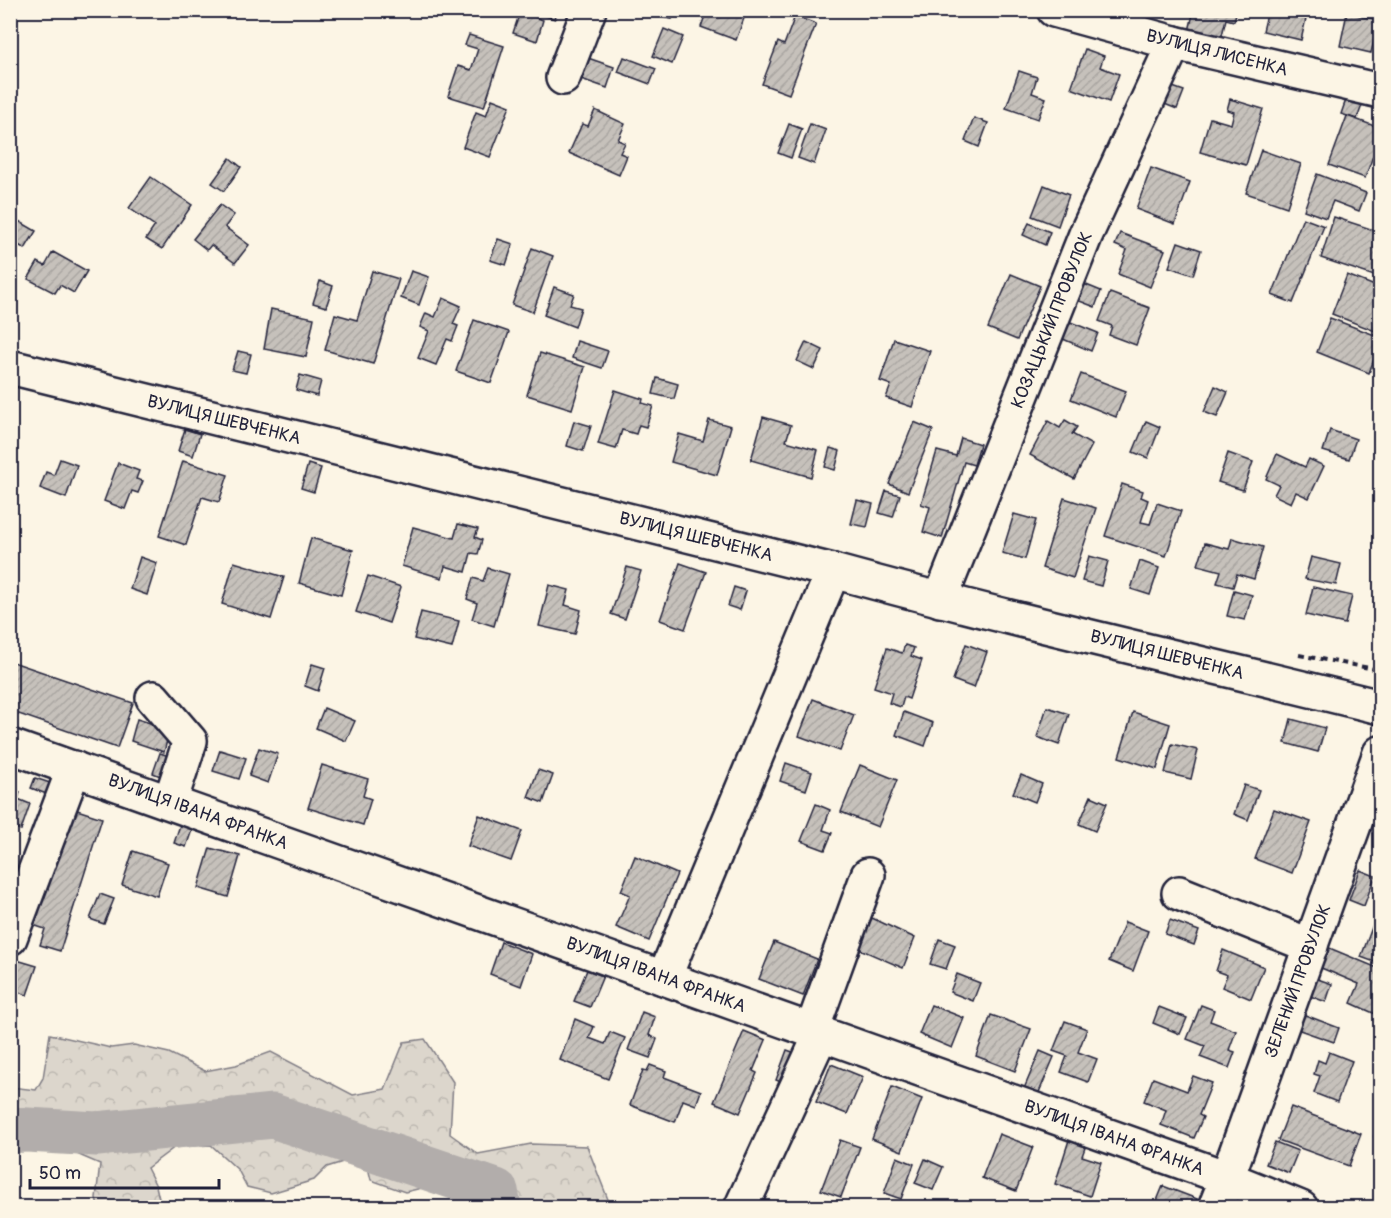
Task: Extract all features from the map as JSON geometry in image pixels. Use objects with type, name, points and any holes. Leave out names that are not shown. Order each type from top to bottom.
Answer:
[{"type":"street","points":[[563,78],[589,10]]},
{"type":"street","name":"ВУЛИЦЯ ЛИСЕНКА","points":[[1054,10],[1174,44],[1380,91]]},
{"type":"street","name":"КОЗАЦЬКИЙ ПРОВУЛОК","points":[[940,600],[1086,234],[1174,44]]},
{"type":"street","name":"ВУЛИЦЯ ШЕВЧЕНКА","points":[[10,367],[833,571],[940,600],[1380,707]]},
{"type":"street","points":[[664,978],[833,571]]},
{"type":"street","points":[[153,698],[190,741],[170,802]]},
{"type":"street","name":"ВУЛИЦЯ ІВАНА ФРАНКА","points":[[10,746],[1227,1178],[1301,1208]]},
{"type":"street","name":"ЗЕЛЕНИЙ ПРОВУЛОК","points":[[1215,1208],[1380,753]]},
{"type":"street","points":[[10,938],[74,768]]},
{"type":"street","points":[[741,1208],[816,1032],[868,875]]},
{"type":"street","points":[[1179,893],[1311,946]]},
{"type":"green space","points":[[50,1034],[111,1048],[134,1045],[169,1053],[205,1071],[236,1065],[271,1052],[353,1095],[385,1089],[404,1042],[425,1039],[453,1082],[450,1134],[478,1154],[531,1144],[587,1146],[611,1207],[470,1207],[464,1191],[443,1183],[405,1192],[371,1180],[365,1155],[327,1167],[314,1180],[271,1193],[247,1187],[238,1170],[211,1145],[175,1147],[147,1168],[156,1186],[161,1207],[98,1207],[96,1198],[100,1164],[65,1149],[11,1154],[11,1087],[36,1090],[43,1078]]},
{"type":"building","points":[[527,10],[557,10],[555,19]]},
{"type":"building","points":[[628,10],[674,10],[672,19]]},
{"type":"building","points":[[707,10],[747,10],[736,40],[701,27]]},
{"type":"building","points":[[1194,10],[1237,10],[1234,21],[1226,19],[1221,39],[1189,31]]},
{"type":"building","points":[[1268,10],[1308,10],[1301,40],[1263,31]]},
{"type":"building","points":[[520,12],[543,20],[537,41],[513,33]]},
{"type":"building","points":[[1347,13],[1379,20],[1371,53],[1340,46]]},
{"type":"building","points":[[795,16],[816,24],[789,94],[762,84],[778,42],[784,45]]},
{"type":"building","points":[[664,29],[683,37],[672,64],[653,56]]},
{"type":"building","points":[[469,35],[504,46],[484,107],[448,96],[458,66],[471,70],[478,49],[465,45]]},
{"type":"building","points":[[1085,49],[1104,56],[1100,67],[1119,74],[1109,102],[1071,88]]},
{"type":"building","points":[[624,57],[656,69],[650,84],[618,72]]},
{"type":"building","points":[[588,58],[614,67],[607,88],[581,79]]},
{"type":"building","points":[[1019,71],[1037,77],[1032,93],[1046,98],[1038,119],[1006,108]]},
{"type":"building","points":[[1164,84],[1184,91],[1177,109],[1157,101]]},
{"type":"building","points":[[1349,91],[1365,97],[1357,119],[1341,114]]},
{"type":"building","points":[[492,99],[510,106],[490,157],[463,147],[476,112],[486,116]]},
{"type":"building","points":[[1230,99],[1263,109],[1246,165],[1200,152],[1210,118],[1231,124],[1234,112],[1227,110]]},
{"type":"building","points":[[595,110],[625,124],[618,140],[625,143],[620,153],[627,156],[619,175],[569,153],[582,124],[588,126]]},
{"type":"building","points":[[1347,116],[1380,128],[1380,137],[1365,178],[1329,165]]},
{"type":"building","points":[[974,118],[988,123],[979,147],[965,141]]},
{"type":"building","points":[[789,124],[802,129],[791,158],[778,153]]},
{"type":"building","points":[[810,124],[826,130],[814,164],[798,158]]},
{"type":"building","points":[[1261,150],[1301,164],[1287,207],[1246,193]]},
{"type":"building","points":[[230,158],[241,167],[224,191],[212,183]]},
{"type":"building","points":[[1151,168],[1190,182],[1175,224],[1136,209]]},
{"type":"building","points":[[1317,174],[1366,193],[1359,211],[1333,201],[1326,218],[1304,210]]},
{"type":"building","points":[[151,177],[192,205],[162,249],[146,239],[155,226],[129,208]]},
{"type":"building","points":[[1044,185],[1069,195],[1058,226],[1032,216]]},
{"type":"building","points":[[220,205],[234,215],[225,227],[249,245],[235,263],[211,245],[207,250],[193,239]]},
{"type":"building","points":[[10,216],[36,231],[25,249],[10,240]]},
{"type":"building","points":[[1334,217],[1380,232],[1380,278],[1321,258]]},
{"type":"building","points":[[1303,218],[1324,226],[1293,303],[1272,295]]},
{"type":"building","points":[[1029,223],[1050,232],[1045,245],[1023,235]]},
{"type":"building","points":[[1120,233],[1165,250],[1150,287],[1118,274],[1127,250],[1115,245]]},
{"type":"building","points":[[498,239],[513,244],[506,265],[490,260]]},
{"type":"building","points":[[1178,242],[1201,250],[1193,275],[1169,267]]},
{"type":"building","points":[[532,248],[553,256],[533,312],[512,305]]},
{"type":"building","points":[[53,252],[87,271],[74,293],[60,285],[55,293],[28,279],[38,262],[45,266]]},
{"type":"building","points":[[372,271],[399,279],[373,364],[325,350],[335,314],[357,320]]},
{"type":"building","points":[[411,271],[429,277],[419,305],[401,298]]},
{"type":"building","points":[[1011,274],[1040,286],[1017,340],[988,328]]},
{"type":"building","points":[[1347,275],[1380,288],[1380,333],[1332,314]]},
{"type":"building","points":[[320,281],[333,286],[326,307],[313,303]]},
{"type":"building","points":[[1079,282],[1101,291],[1095,307],[1072,298]]},
{"type":"building","points":[[554,287],[574,294],[570,305],[581,308],[575,327],[544,315]]},
{"type":"building","points":[[1110,293],[1150,308],[1136,345],[1109,335],[1112,326],[1099,321]]},
{"type":"building","points":[[443,298],[461,306],[453,324],[458,326],[452,341],[447,339],[436,365],[418,358],[429,331],[420,327],[426,313],[435,317]]},
{"type":"building","points":[[271,309],[314,318],[306,357],[264,349]]},
{"type":"building","points":[[1330,318],[1380,337],[1369,373],[1317,352]]},
{"type":"building","points":[[1063,319],[1098,333],[1091,351],[1056,336]]},
{"type":"building","points":[[474,320],[509,332],[491,383],[456,371]]},
{"type":"building","points":[[894,339],[930,351],[912,407],[886,398],[891,385],[880,381]]},
{"type":"building","points":[[577,341],[608,351],[602,368],[572,358]]},
{"type":"building","points":[[806,342],[823,350],[814,369],[797,361]]},
{"type":"building","points":[[238,351],[251,354],[246,373],[232,370]]},
{"type":"building","points":[[540,353],[585,367],[572,409],[527,395]]},
{"type":"building","points":[[1081,374],[1126,391],[1116,417],[1071,399]]},
{"type":"building","points":[[300,375],[321,381],[317,396],[296,390]]},
{"type":"building","points":[[657,378],[678,384],[674,399],[653,394]]},
{"type":"building","points":[[1215,386],[1228,392],[1217,417],[1204,412]]},
{"type":"building","points":[[615,390],[643,399],[642,403],[653,406],[646,427],[639,425],[636,434],[622,430],[616,449],[598,444]]},
{"type":"building","points":[[763,417],[791,425],[786,441],[818,450],[811,477],[751,460]]},
{"type":"building","points":[[709,420],[731,426],[717,475],[671,462],[679,434],[703,441]]},
{"type":"building","points":[[1065,420],[1077,427],[1072,434],[1092,445],[1074,479],[1030,455],[1048,421],[1060,428]]},
{"type":"building","points":[[574,421],[591,426],[583,451],[567,446]]},
{"type":"building","points":[[1146,421],[1160,427],[1148,458],[1133,452]]},
{"type":"building","points":[[914,422],[933,430],[908,492],[889,484]]},
{"type":"building","points":[[185,429],[200,434],[193,456],[178,451]]},
{"type":"building","points":[[1330,430],[1356,439],[1349,459],[1323,451]]},
{"type":"building","points":[[961,438],[980,444],[974,465],[964,462],[942,538],[923,532],[930,507],[921,504],[937,451],[956,456]]},
{"type":"building","points":[[830,448],[840,451],[835,470],[825,467]]},
{"type":"building","points":[[1228,453],[1253,462],[1243,490],[1218,482]]},
{"type":"building","points":[[1277,454],[1305,467],[1309,459],[1324,466],[1309,498],[1296,492],[1291,503],[1274,495],[1279,485],[1266,479]]},
{"type":"building","points":[[60,459],[77,465],[66,498],[40,488],[46,472],[54,475]]},
{"type":"building","points":[[183,461],[228,475],[219,502],[202,497],[186,545],[159,536]]},
{"type":"building","points":[[118,463],[139,471],[136,479],[143,481],[138,493],[132,491],[125,509],[104,501]]},
{"type":"building","points":[[308,464],[321,468],[314,492],[301,488]]},
{"type":"building","points":[[1122,484],[1143,491],[1141,497],[1148,500],[1141,522],[1150,524],[1157,503],[1181,511],[1166,556],[1105,536]]},
{"type":"building","points":[[886,491],[900,495],[893,517],[879,513]]},
{"type":"building","points":[[1064,498],[1096,508],[1073,578],[1042,568]]},
{"type":"building","points":[[857,500],[873,504],[867,527],[851,524]]},
{"type":"building","points":[[1014,514],[1036,520],[1025,559],[1002,553]]},
{"type":"building","points":[[458,524],[478,529],[475,537],[482,540],[478,554],[471,553],[466,572],[445,566],[442,578],[402,566],[413,527],[454,538]]},
{"type":"building","points":[[311,538],[353,550],[341,595],[299,583]]},
{"type":"building","points":[[1232,538],[1263,547],[1254,579],[1237,574],[1233,587],[1217,583],[1221,571],[1198,565],[1205,543],[1229,549]]},
{"type":"building","points":[[1089,556],[1108,561],[1101,586],[1082,581]]},
{"type":"building","points":[[140,557],[157,563],[147,595],[130,589]]},
{"type":"building","points":[[1311,557],[1341,564],[1336,585],[1305,579]]},
{"type":"building","points":[[1140,561],[1159,568],[1150,595],[1131,589]]},
{"type":"building","points":[[234,562],[284,577],[271,619],[222,604]]},
{"type":"building","points":[[680,563],[706,572],[685,629],[660,620]]},
{"type":"building","points":[[627,567],[641,571],[625,619],[611,614]]},
{"type":"building","points":[[488,568],[509,574],[494,626],[472,619],[477,603],[467,599],[473,578],[483,581]]},
{"type":"building","points":[[368,576],[401,587],[389,623],[356,612]]},
{"type":"building","points":[[549,585],[569,590],[565,605],[581,610],[575,634],[539,626]]},
{"type":"building","points":[[734,587],[746,591],[740,610],[728,606]]},
{"type":"building","points":[[1313,587],[1352,596],[1345,624],[1306,615]]},
{"type":"building","points":[[1234,590],[1252,595],[1245,620],[1227,616]]},
{"type":"building","points":[[421,612],[459,621],[452,648],[414,639]]},
{"type":"building","points":[[966,644],[987,652],[974,688],[953,680]]},
{"type":"building","points":[[905,645],[914,648],[911,656],[922,660],[909,699],[904,697],[901,707],[889,703],[892,693],[874,687],[887,648],[902,653]]},
{"type":"building","points":[[10,661],[133,703],[117,748],[10,711]]},
{"type":"building","points":[[312,664],[325,668],[318,691],[305,686]]},
{"type":"building","points":[[813,699],[854,715],[840,751],[799,736]]},
{"type":"building","points":[[1047,707],[1069,714],[1059,745],[1037,737]]},
{"type":"building","points":[[324,708],[355,721],[346,741],[316,728]]},
{"type":"building","points":[[904,712],[933,723],[925,746],[896,735]]},
{"type":"building","points":[[1133,712],[1170,724],[1157,769],[1119,757]]},
{"type":"building","points":[[137,719],[170,729],[164,752],[131,741]]},
{"type":"building","points":[[1291,719],[1325,728],[1318,752],[1285,743]]},
{"type":"building","points":[[1172,744],[1198,750],[1191,779],[1165,773]]},
{"type":"building","points":[[259,748],[278,754],[268,783],[249,776]]},
{"type":"building","points":[[220,750],[246,758],[239,779],[213,771]]},
{"type":"building","points":[[160,753],[175,758],[168,779],[153,773]]},
{"type":"building","points":[[786,763],[812,772],[806,790],[780,781]]},
{"type":"building","points":[[322,765],[368,779],[363,796],[371,799],[363,825],[308,808]]},
{"type":"building","points":[[860,765],[897,780],[878,827],[841,812]]},
{"type":"building","points":[[538,770],[553,775],[543,803],[528,797]]},
{"type":"building","points":[[1021,775],[1042,784],[1035,802],[1013,793]]},
{"type":"building","points":[[35,778],[53,784],[49,795],[31,788]]},
{"type":"building","points":[[1244,785],[1259,790],[1248,820],[1234,814]]},
{"type":"building","points":[[10,789],[20,792],[18,799],[30,804],[21,830],[10,827]]},
{"type":"building","points":[[1091,796],[1107,803],[1095,831],[1079,824]]},
{"type":"building","points":[[816,804],[830,810],[823,830],[832,833],[825,850],[801,841]]},
{"type":"building","points":[[74,809],[102,818],[60,951],[40,945],[45,929],[27,923],[48,858],[58,861]]},
{"type":"building","points":[[1274,809],[1311,822],[1292,873],[1255,859]]},
{"type":"building","points":[[479,815],[522,831],[511,861],[468,846]]},
{"type":"building","points":[[181,822],[193,827],[186,847],[174,843]]},
{"type":"building","points":[[210,848],[240,856],[228,897],[198,888]]},
{"type":"building","points":[[133,851],[168,863],[157,896],[122,885]]},
{"type":"building","points":[[635,856],[677,874],[649,941],[616,927],[630,895],[621,891]]},
{"type":"building","points":[[10,870],[20,873],[10,890]]},
{"type":"building","points":[[1360,870],[1375,876],[1364,906],[1349,900]]},
{"type":"building","points":[[100,894],[114,899],[104,924],[90,919]]},
{"type":"building","points":[[1377,914],[1380,915],[1380,964],[1361,957]]},
{"type":"building","points":[[872,918],[915,938],[903,968],[857,948]]},
{"type":"building","points":[[1170,920],[1199,931],[1194,945],[1165,934]]},
{"type":"building","points":[[1125,922],[1148,931],[1133,971],[1109,961]]},
{"type":"building","points":[[939,939],[955,945],[946,969],[930,964]]},
{"type":"building","points":[[501,942],[532,954],[521,986],[490,974]]},
{"type":"building","points":[[774,942],[817,959],[803,996],[759,979]]},
{"type":"building","points":[[1327,947],[1380,969],[1380,1016],[1351,1003],[1359,984],[1319,967]]},
{"type":"building","points":[[1223,950],[1264,967],[1251,999],[1222,987],[1227,975],[1216,971]]},
{"type":"building","points":[[10,958],[37,966],[27,995],[10,989]]},
{"type":"building","points":[[587,970],[603,976],[590,1007],[574,1001]]},
{"type":"building","points":[[957,974],[980,983],[973,1001],[950,992]]},
{"type":"building","points":[[1309,976],[1332,984],[1326,1002],[1302,993]]},
{"type":"building","points":[[931,1005],[964,1018],[952,1048],[919,1034]]},
{"type":"building","points":[[1201,1005],[1214,1010],[1210,1021],[1236,1031],[1229,1050],[1235,1052],[1229,1068],[1200,1057],[1205,1046],[1187,1039]]},
{"type":"building","points":[[1159,1007],[1187,1018],[1180,1034],[1153,1023]]},
{"type":"building","points":[[642,1012],[655,1017],[649,1035],[657,1039],[650,1058],[628,1050]]},
{"type":"building","points":[[1300,1013],[1339,1028],[1334,1042],[1294,1028]]},
{"type":"building","points":[[991,1015],[1031,1029],[1015,1071],[976,1056]]},
{"type":"building","points":[[575,1019],[594,1027],[589,1038],[605,1044],[610,1032],[625,1038],[608,1079],[560,1060]]},
{"type":"building","points":[[1065,1021],[1087,1029],[1078,1052],[1097,1059],[1088,1082],[1061,1072],[1067,1056],[1053,1051]]},
{"type":"building","points":[[744,1031],[766,1040],[753,1071],[757,1073],[740,1113],[714,1102]]},
{"type":"building","points":[[787,1050],[804,1056],[792,1086],[776,1080]]},
{"type":"building","points":[[1040,1051],[1054,1057],[1037,1097],[1023,1091]]},
{"type":"building","points":[[1329,1052],[1352,1061],[1337,1102],[1314,1093],[1320,1076],[1314,1074],[1318,1060],[1325,1063]]},
{"type":"building","points":[[831,1064],[863,1077],[847,1114],[816,1102]]},
{"type":"building","points":[[650,1065],[666,1071],[664,1077],[701,1091],[696,1105],[683,1100],[675,1122],[630,1105],[643,1070],[647,1071]]},
{"type":"building","points":[[1193,1076],[1212,1083],[1199,1115],[1203,1117],[1194,1138],[1161,1125],[1166,1110],[1144,1101],[1153,1078],[1187,1091]]},
{"type":"building","points":[[892,1087],[922,1099],[902,1151],[872,1139]]},
{"type":"building","points":[[1291,1107],[1361,1134],[1349,1166],[1278,1140]]},
{"type":"building","points":[[1380,1121],[1380,1139],[1374,1137]]},
{"type":"building","points":[[999,1134],[1033,1147],[1016,1191],[982,1178]]},
{"type":"building","points":[[840,1140],[860,1147],[841,1197],[821,1190]]},
{"type":"building","points":[[1069,1140],[1086,1145],[1082,1156],[1101,1162],[1090,1196],[1055,1184]]},
{"type":"building","points":[[1275,1142],[1298,1151],[1289,1173],[1266,1164]]},
{"type":"building","points":[[897,1157],[914,1164],[901,1199],[884,1193]]},
{"type":"building","points":[[925,1159],[943,1167],[933,1190],[915,1183]]},
{"type":"building","points":[[1163,1186],[1197,1199],[1193,1208],[1154,1208]]},
{"type":"waterway","points":[[10,1129],[97,1134],[273,1116],[496,1191],[499,1208]]}]
